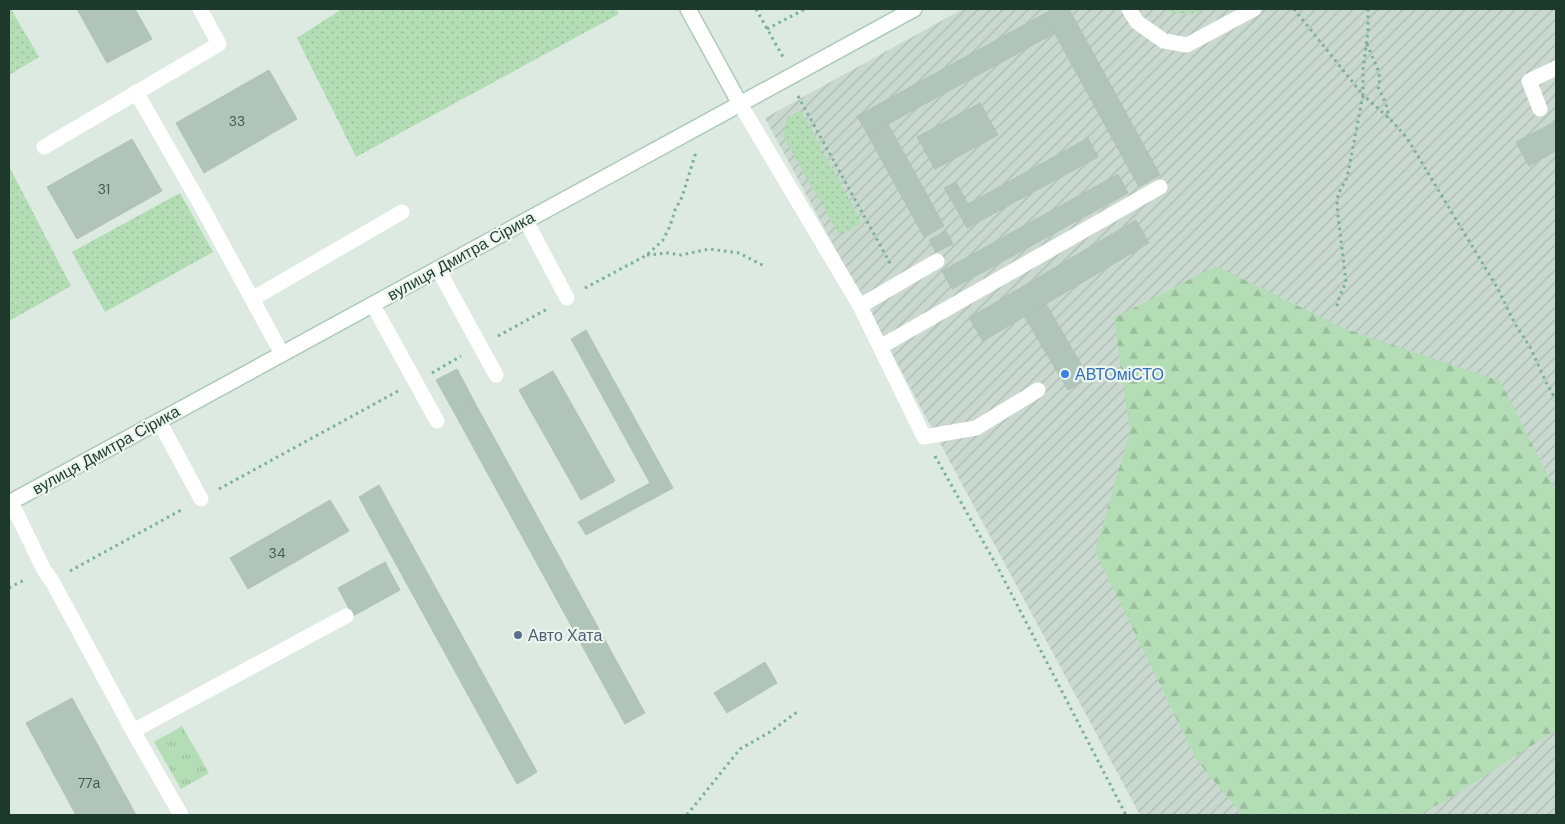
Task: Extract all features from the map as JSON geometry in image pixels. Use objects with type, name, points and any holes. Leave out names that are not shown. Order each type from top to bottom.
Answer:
[{"type":"street","points":[[44,146],[220,44],[200,9]]},
{"type":"street","points":[[688,9],[740,104],[860,306],[924,437],[976,428],[1038,390]]},
{"type":"street","name":"вулиця Дмитра Сірика","points":[[10,503],[914,9]]},
{"type":"street","points":[[1129,9],[1137,22],[1164,41],[1188,45],[1254,9]]},
{"type":"street","points":[[1540,109],[1529,81],[1556,68]]},
{"type":"street","points":[[136,92],[282,354]]},
{"type":"street","points":[[880,347],[1160,187]]},
{"type":"street","points":[[252,300],[402,212]]},
{"type":"street","points":[[526,221],[567,298]]},
{"type":"street","points":[[860,306],[937,261]]},
{"type":"street","points":[[438,269],[496,375]]},
{"type":"street","points":[[373,305],[437,421]]},
{"type":"street","points":[[160,421],[201,499]]},
{"type":"street","points":[[10,503],[44,570],[52,581],[181,815]]},
{"type":"street","points":[[133,731],[346,616]]},
{"type":"path","points":[[756,9],[900,281]]},
{"type":"path","points":[[767,29],[805,9]]},
{"type":"path","points":[[1294,9],[1363,95],[1390,119],[1406,138],[1462,227],[1498,289],[1556,400]]},
{"type":"path","points":[[1336,309],[1346,282],[1337,207],[1338,194],[1347,178],[1363,95],[1368,9]]},
{"type":"path","points":[[1366,43],[1378,70],[1380,79],[1378,87],[1386,104],[1390,119]]},
{"type":"path","points":[[52,581],[647,255],[664,240],[670,226],[693,165],[702,125]]},
{"type":"path","points":[[647,255],[668,253],[681,255],[709,249],[739,253],[766,268]]},
{"type":"path","points":[[924,437],[998,568],[1126,815]]},
{"type":"path","points":[[687,815],[740,749],[770,732],[797,712]]},
{"type":"shaded area","points":[[963,9],[1556,9],[1556,815],[1140,815],[765,118]]},
{"type":"green space","points":[[9,9],[11,9],[39,57],[9,75]]},
{"type":"green space","points":[[339,9],[616,9],[619,14],[356,157],[297,38],[339,11]]},
{"type":"green space","points":[[1160,9],[1205,9],[1188,14]]},
{"type":"green space","points":[[801,111],[862,223],[845,233],[838,233],[783,136],[788,116]]},
{"type":"green space","points":[[9,166],[71,286],[9,321]]},
{"type":"green space","points":[[180,193],[213,252],[105,312],[72,252]]},
{"type":"green space","points":[[1216,266],[1343,328],[1500,381],[1556,491],[1556,730],[1447,800],[1416,815],[1242,815],[1196,759],[1095,551],[1130,432],[1114,318]]},
{"type":"green space","points":[[182,726],[209,773],[181,789],[154,742]]},
{"type":"building","points":[[77,9],[135,9],[152,39],[107,63]]},
{"type":"building","points":[[1053,9],[1069,9],[1160,175],[1139,187],[1044,14]]},
{"type":"building","points":[[1044,14],[1055,33],[868,135],[857,116]]},
{"type":"building","points":[[269,70],[297,119],[204,173],[176,123]]},
{"type":"building","points":[[980,103],[998,135],[935,169],[917,137]]},
{"type":"building","points":[[1556,121],[1556,151],[1529,166],[1516,142]]},
{"type":"building","points":[[888,124],[944,226],[924,237],[868,135]]},
{"type":"building","points":[[1088,138],[1098,157],[967,228],[957,210]]},
{"type":"building","points":[[132,139],[162,191],[77,239],[47,187]]},
{"type":"building","points":[[1118,174],[1128,193],[952,289],[942,271]]},
{"type":"building","points":[[956,182],[968,204],[957,210],[944,188]]},
{"type":"building","points":[[1136,220],[1149,243],[983,341],[969,318]]},
{"type":"building","points":[[946,231],[953,244],[936,252],[929,240]]},
{"type":"building","points":[[1046,304],[1089,378],[1068,390],[1024,316]]},
{"type":"building","points":[[586,330],[673,488],[586,535],[578,522],[650,483],[571,339]]},
{"type":"building","points":[[457,369],[475,403],[455,414],[436,380]]},
{"type":"building","points":[[553,371],[615,481],[581,500],[519,390]]},
{"type":"building","points":[[475,403],[645,713],[625,724],[455,414]]},
{"type":"building","points":[[379,485],[537,772],[517,784],[359,497]]},
{"type":"building","points":[[330,500],[349,531],[248,589],[230,558]]},
{"type":"building","points":[[385,562],[400,590],[353,616],[338,588]]},
{"type":"building","points":[[765,662],[777,683],[727,713],[714,693]]},
{"type":"building","points":[[72,698],[136,815],[76,815],[26,723]]},
{"type":"place","name":"АВТОміСТО","points":[[1065,374]]},
{"type":"place","name":"Авто Хата","points":[[518,635]]}]
